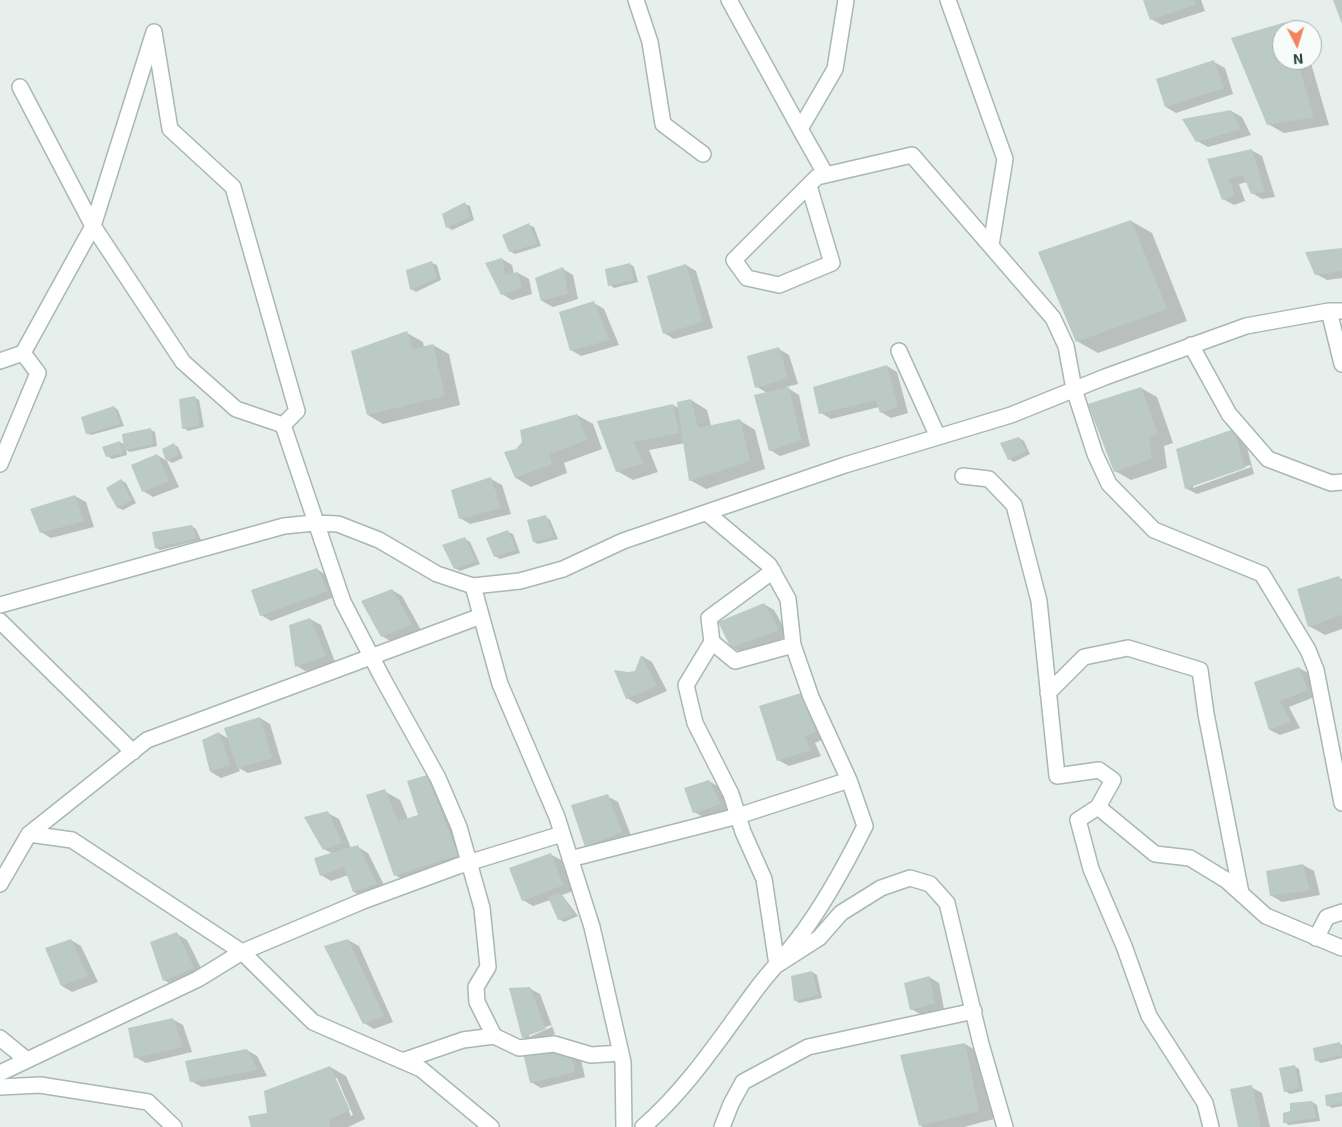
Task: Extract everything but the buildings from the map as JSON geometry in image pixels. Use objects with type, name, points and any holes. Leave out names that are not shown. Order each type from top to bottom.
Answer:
[{"type":"street","points":[[636,0],[650,42],[663,124],[703,154]]},
{"type":"street","points":[[729,0],[826,176]]},
{"type":"street","points":[[800,129],[835,69],[846,0]]},
{"type":"street","points":[[948,0],[1005,159],[991,245]]},
{"type":"street","points":[[0,361],[23,353],[93,226],[154,32],[170,129],[233,187],[297,411],[283,425]]},
{"type":"street","points":[[20,87],[93,226],[183,362],[236,409],[283,425]]},
{"type":"street","points":[[809,186],[832,263],[780,285],[747,278],[734,260],[817,177],[912,154],[1054,318],[1066,346],[1074,389],[1095,454],[1109,484],[1154,530],[1262,574],[1308,650],[1316,670],[1342,803]]},
{"type":"street","points":[[0,605],[284,526],[314,523],[338,524],[371,537],[437,574],[474,586],[520,581],[563,569],[623,541],[845,465],[1011,415],[1074,389],[1246,326],[1335,311],[1342,364]]},
{"type":"street","points":[[1191,345],[1229,414],[1268,459],[1331,483],[1342,482]]},
{"type":"street","points":[[899,351],[938,437]]},
{"type":"street","points":[[0,464],[38,373],[23,353]]},
{"type":"street","points":[[283,425],[314,523],[343,602],[438,778],[459,827],[482,908],[488,967],[476,987],[477,1002],[494,1036]]},
{"type":"street","points":[[963,476],[989,479],[1014,505],[1039,601],[1057,776],[1099,770],[1112,780],[1098,807],[1078,820],[1091,869],[1124,946],[1149,1016],[1205,1103],[1212,1127]]},
{"type":"street","points":[[643,1127],[664,1109],[711,1052],[797,940],[831,891],[866,826],[849,780],[811,697],[793,645],[788,599],[769,564],[707,513]]},
{"type":"street","points":[[773,571],[709,618],[712,642],[686,685],[695,723],[731,794],[764,879],[776,965]]},
{"type":"street","points":[[474,586],[500,684],[562,834],[592,927],[621,1053],[624,1127]]},
{"type":"street","points":[[0,884],[29,834],[148,740],[481,616]]},
{"type":"street","points":[[0,621],[133,752]]},
{"type":"street","points":[[712,642],[735,661],[793,645]]},
{"type":"street","points":[[1048,693],[1084,657],[1128,648],[1200,670],[1206,714],[1241,893]]},
{"type":"street","points":[[570,859],[738,816],[849,780]]},
{"type":"street","points":[[1098,807],[1155,854],[1190,858],[1226,880],[1266,916],[1342,948]]},
{"type":"street","points":[[29,834],[72,840],[242,952],[313,1022],[421,1069],[491,1127]]},
{"type":"street","points":[[0,1073],[198,979],[242,952],[363,901],[468,863],[562,834]]},
{"type":"street","points":[[776,965],[819,938],[841,913],[881,888],[910,878],[930,884],[947,903],[1005,1127]]},
{"type":"street","points":[[1316,938],[1327,917],[1342,912]]},
{"type":"street","points":[[722,1127],[731,1104],[743,1082],[808,1047],[974,1011]]},
{"type":"street","points":[[402,1060],[463,1040],[494,1036],[519,1048],[554,1044],[591,1055],[621,1053]]},
{"type":"street","points":[[0,1038],[27,1060]]},
{"type":"street","points":[[0,1087],[40,1085],[148,1102],[174,1127]]}]
